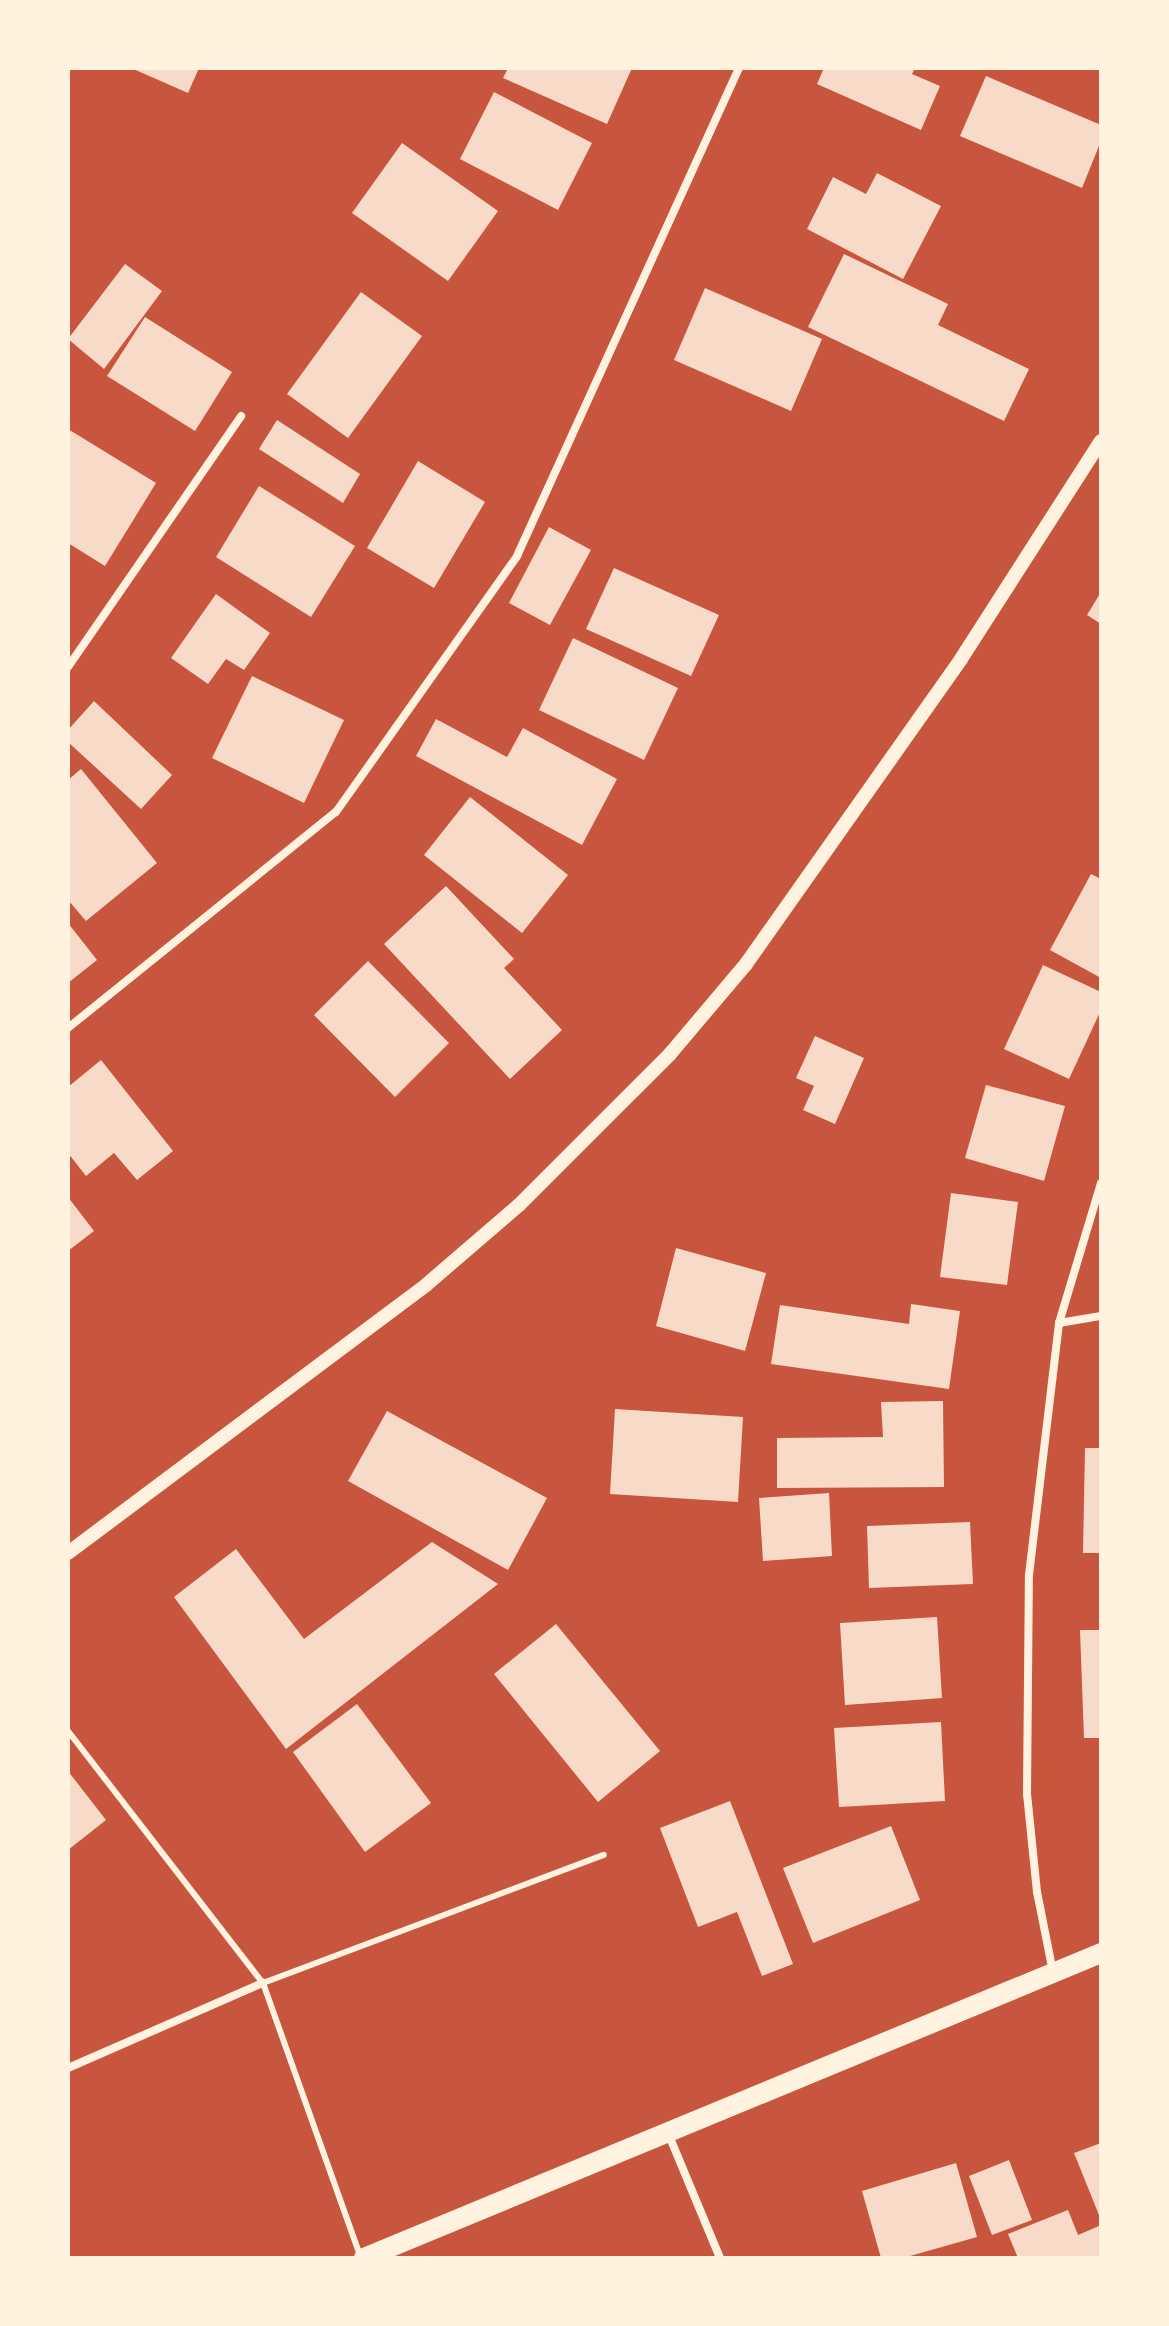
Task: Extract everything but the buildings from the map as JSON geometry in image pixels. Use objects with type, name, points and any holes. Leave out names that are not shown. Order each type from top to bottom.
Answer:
[{"type":"main road","points":[[363,2258],[1101,1953]]},
{"type":"street","points":[[68,1028],[336,812],[517,556],[739,68]]},
{"type":"street","points":[[68,667],[241,416]]},
{"type":"street","points":[[68,1553],[426,1285],[519,1205],[670,1054],[764,939],[961,659],[1101,441]]},
{"type":"street","points":[[1053,1972],[1033,1864],[1025,1699],[1029,1575],[1059,1323],[1101,1183]]},
{"type":"street","points":[[1059,1323],[1101,1316]]},
{"type":"street","points":[[68,2068],[263,1983]]},
{"type":"street","points":[[667,2133],[720,2258]]},
{"type":"lane","points":[[68,1731],[263,1983],[363,2258]]},
{"type":"lane","points":[[263,1983],[604,1855]]}]
